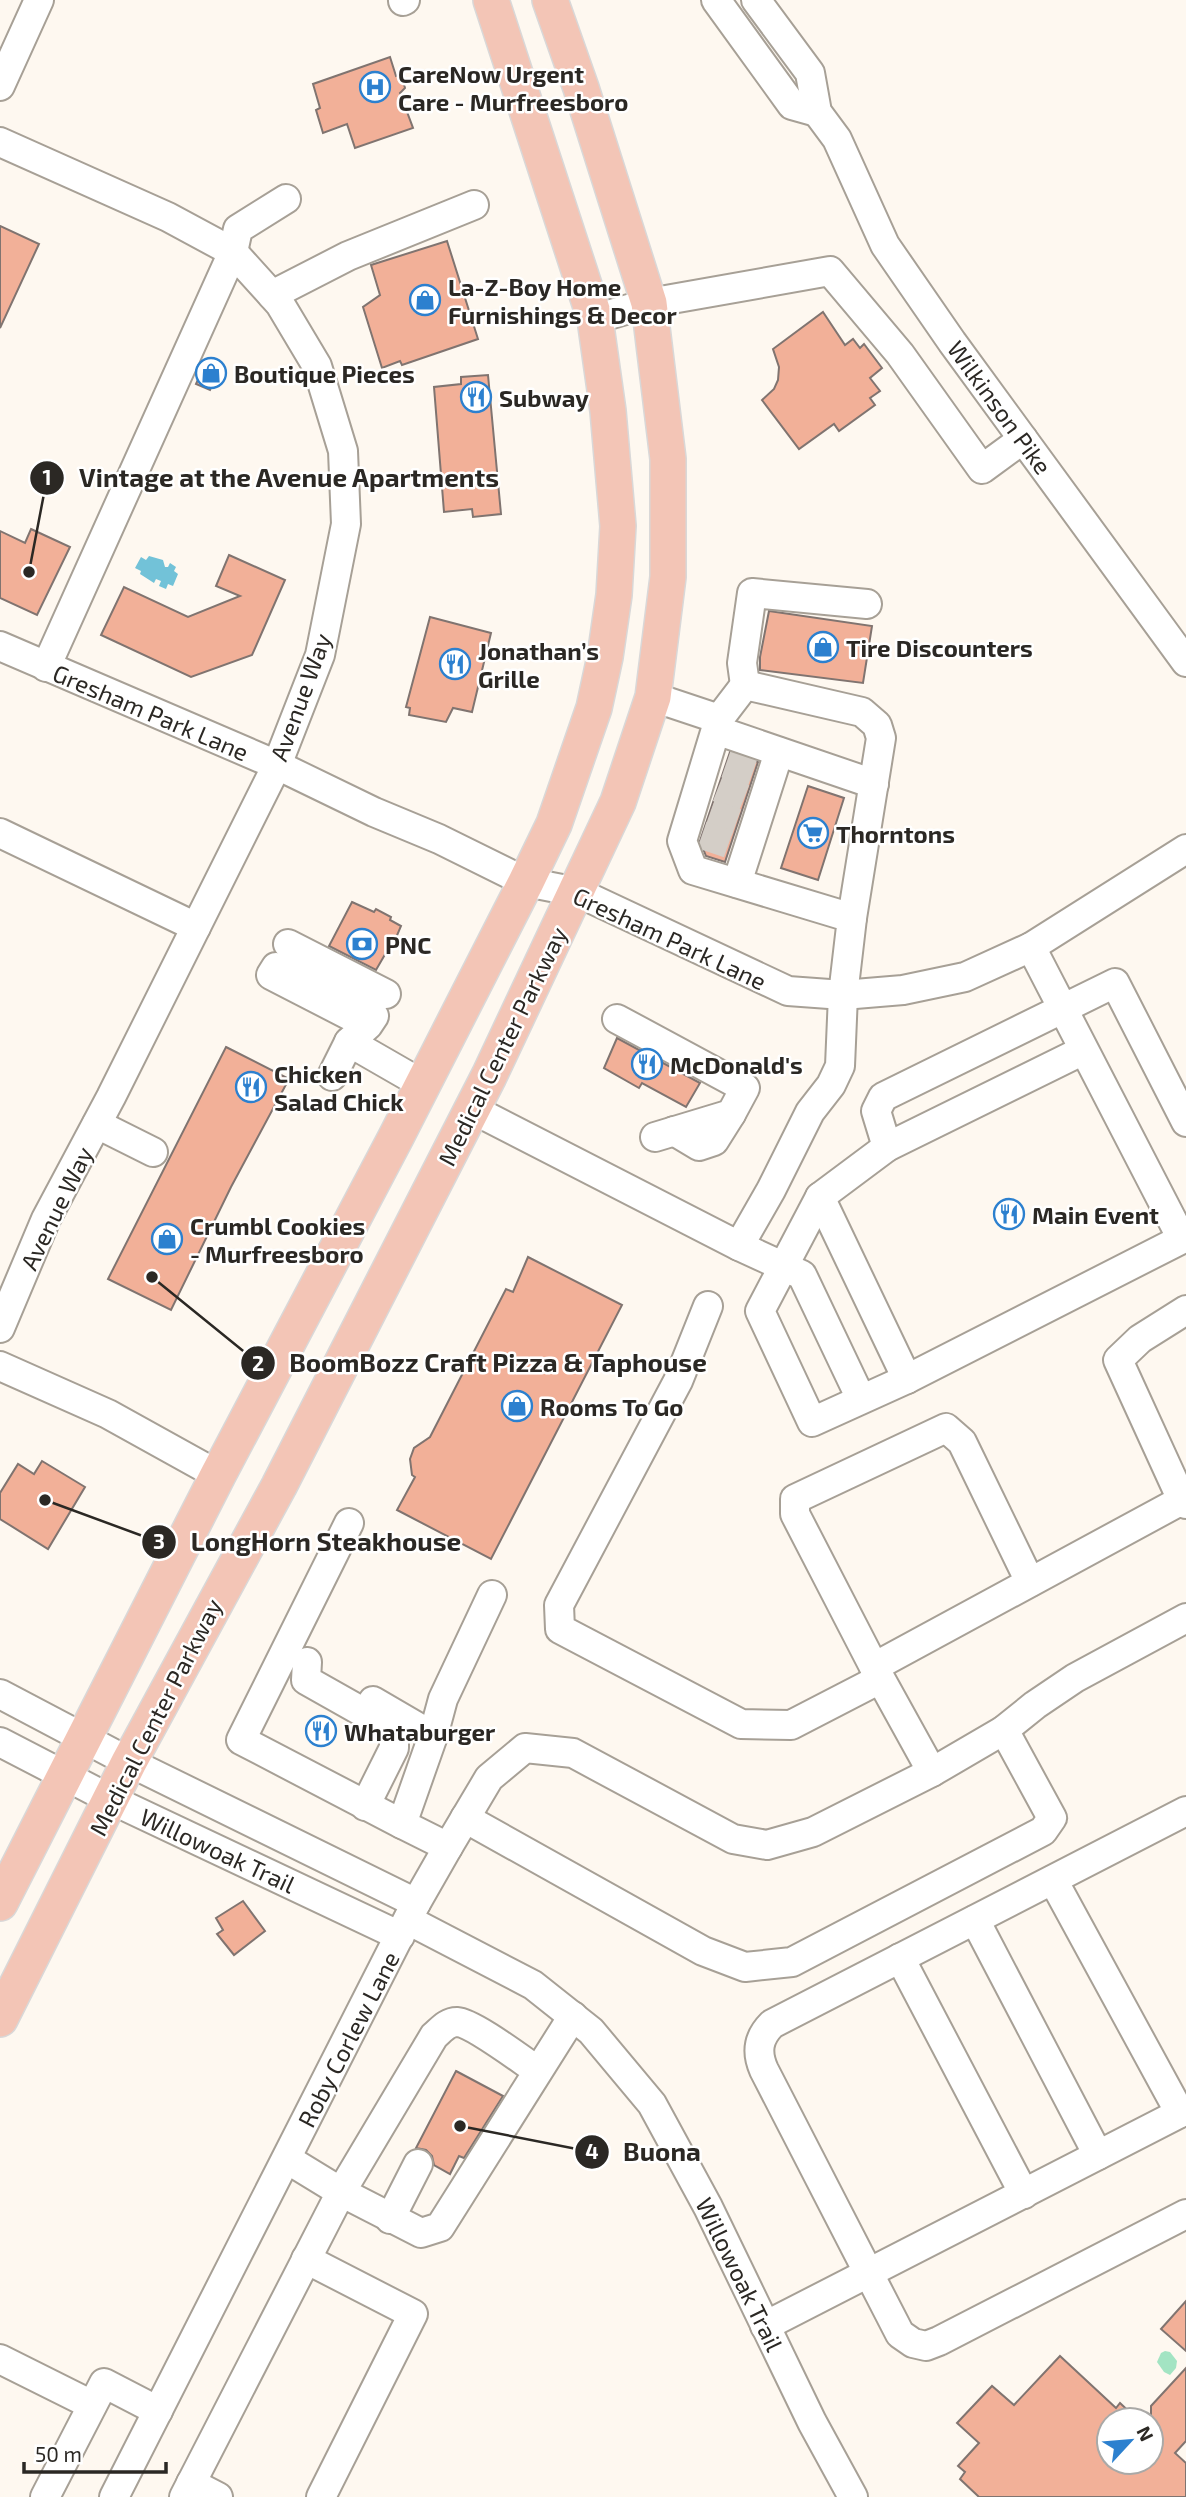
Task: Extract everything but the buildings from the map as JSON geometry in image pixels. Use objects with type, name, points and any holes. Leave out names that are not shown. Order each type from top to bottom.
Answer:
[{"type":"main road","name":"Medical Center Parkway","points":[[0,1903],[218,1475],[526,882],[554,824],[594,708],[605,657],[615,584],[618,526],[608,411],[595,319],[491,0]]},
{"type":"main road","name":"Medical Center Parkway","points":[[0,2019],[129,1762],[279,1486],[472,1109],[618,802],[653,697],[668,577],[668,472],[649,303],[581,88],[550,0]]},
{"type":"street","points":[[0,86],[39,0]]},
{"type":"street","points":[[716,0],[792,104],[817,112],[810,73],[756,0]]},
{"type":"street","name":"Wilkinson Pike","points":[[817,112],[837,139],[885,245],[952,342],[1186,662]]},
{"type":"street","name":"Avenue Way","points":[[0,142],[169,217],[233,252],[281,304],[317,366],[343,451],[346,524],[320,655],[276,765],[97,1124],[46,1219],[0,1328]]},
{"type":"street","points":[[46,667],[233,252],[239,229],[286,199]]},
{"type":"street","points":[[272,295],[348,256],[474,205]]},
{"type":"street","points":[[595,319],[649,303],[830,271],[900,354],[982,469],[1024,439]]},
{"type":"street","points":[[852,918],[693,870],[682,841],[745,685],[742,663],[752,593],[867,604]]},
{"type":"street","name":"Gresham Park Lane","points":[[0,646],[276,765],[526,882],[577,891],[788,991],[843,995],[903,990],[965,976],[1031,947],[1186,849]]},
{"type":"street","points":[[739,1246],[810,1112],[831,1085],[840,1066],[843,995],[852,918],[881,738],[877,725],[862,712],[745,685]]},
{"type":"street","points":[[653,697],[708,782]]},
{"type":"street","points":[[708,782],[779,752],[874,785]]},
{"type":"street","points":[[737,883],[751,813],[779,752]]},
{"type":"street","points":[[0,834],[196,928]]},
{"type":"street","points":[[1031,947],[1184,1238],[907,1379],[812,1422],[760,1311],[820,1197],[887,1147],[1084,1049]]},
{"type":"street","points":[[282,955],[372,1016],[422,1084]]},
{"type":"street","points":[[887,1147],[876,1111],[883,1097],[1115,983],[1186,1122]]},
{"type":"street","points":[[332,1076],[372,1016]]},
{"type":"street","points":[[617,1019],[745,1088],[731,1114],[665,1134]]},
{"type":"street","points":[[472,1109],[739,1246],[802,1275],[861,1399]]},
{"type":"street","points":[[97,1124],[153,1152]]},
{"type":"street","points":[[820,1197],[907,1379]]},
{"type":"street","points":[[708,1306],[678,1381],[559,1605],[561,1629],[741,1724],[791,1725],[1030,1582],[1184,1502],[1118,1360],[1140,1339],[1186,1310]]},
{"type":"street","points":[[0,1366],[108,1414],[218,1475]]},
{"type":"street","points":[[932,1772],[877,1673],[795,1514],[795,1499],[946,1428],[962,1442],[1030,1582]]},
{"type":"street","points":[[349,1523],[296,1656],[241,1740],[448,1847]]},
{"type":"street","points":[[401,1824],[433,1736],[443,1699],[492,1595]]},
{"type":"street","name":"Roby Corlew Lane","points":[[119,2495],[158,2411],[408,1920],[489,1778],[525,1748],[573,1752],[733,1839],[767,1845],[813,1832],[932,1772],[1004,1730],[1075,1678],[1186,1618]]},
{"type":"street","points":[[296,1656],[433,1736]]},
{"type":"street","points":[[296,1656],[306,1680],[384,1724],[394,1736],[394,1748],[365,1806]]},
{"type":"street","points":[[0,1694],[129,1762],[408,1920]]},
{"type":"street","points":[[465,1818],[703,1951],[744,1967],[792,1962],[1043,1831],[1052,1818],[1004,1730]]},
{"type":"street","name":"Willowoak Trail","points":[[0,1742],[112,1800],[408,1920],[533,1985],[591,2031],[652,2104],[708,2207],[812,2422],[853,2497]]},
{"type":"street","points":[[1186,1811],[772,2024],[759,2043],[760,2059],[765,2070],[869,2274],[900,2334],[913,2343],[926,2346],[939,2342],[1186,2214]]},
{"type":"street","points":[[765,2326],[1183,2111],[1053,1880]]},
{"type":"street","points":[[975,1920],[1098,2155]]},
{"type":"street","points":[[900,1958],[1024,2194]]},
{"type":"street","points":[[287,2159],[341,2192],[421,2233],[440,2227],[573,2016]]},
{"type":"street","points":[[218,2497],[187,2490],[341,2192],[434,2036],[447,2024],[459,2022],[476,2030],[538,2071]]},
{"type":"street","points":[[390,2219],[418,2164]]},
{"type":"street","points":[[306,2259],[413,2314],[321,2497]]},
{"type":"street","points":[[0,2359],[92,2405]]},
{"type":"street","points":[[46,2497],[104,2383],[158,2411]]},
{"type":"green space","points":[[1165,2351],[1170,2352],[1177,2361],[1176,2368],[1170,2375],[1164,2372],[1157,2362]]},
{"type":"water","points":[[149,556],[163,560],[165,567],[170,563],[176,567],[174,571],[178,574],[173,586],[168,584],[166,589],[159,586],[161,581],[156,579],[154,583],[135,568],[141,557],[146,560]]},
{"type":"tunnel","points":[[726,764],[755,774]]},
{"type":"tunnel","points":[[718,788],[746,799]]},
{"type":"tunnel","points":[[710,813],[738,823]]},
{"type":"tunnel","points":[[702,835],[731,845]]},
{"type":"place","name":"CareNow Urgent Care - Murfreesboro","points":[[375,87]]},
{"type":"place","name":"La-Z-Boy Home Furnishings & Decor","points":[[425,300]]},
{"type":"place","name":"Boutique Pieces","points":[[211,373]]},
{"type":"place","name":"Subway","points":[[476,397]]},
{"type":"place","name":"Vintage at the Avenue Apartments","points":[[29,572]]},
{"type":"place","name":"Tire Discounters","points":[[823,647]]},
{"type":"place","name":"Jonathan’s Grille","points":[[455,664]]},
{"type":"place","name":"Thorntons","points":[[813,833]]},
{"type":"place","name":"PNC","points":[[362,944]]},
{"type":"place","name":"McDonald's","points":[[647,1064]]},
{"type":"place","name":"Chicken Salad Chick","points":[[251,1087]]},
{"type":"place","name":"Main Event","points":[[1009,1214]]},
{"type":"place","name":"Crumbl Cookies - Murfreesboro","points":[[167,1239]]},
{"type":"place","name":"BoomBozz Craft Pizza & Taphouse","points":[[152,1277]]},
{"type":"place","name":"Rooms To Go","points":[[517,1406]]},
{"type":"place","name":"LongHorn Steakhouse","points":[[45,1500]]},
{"type":"place","name":"Whataburger","points":[[321,1731]]},
{"type":"place","name":"Buona","points":[[460,2126]]}]
